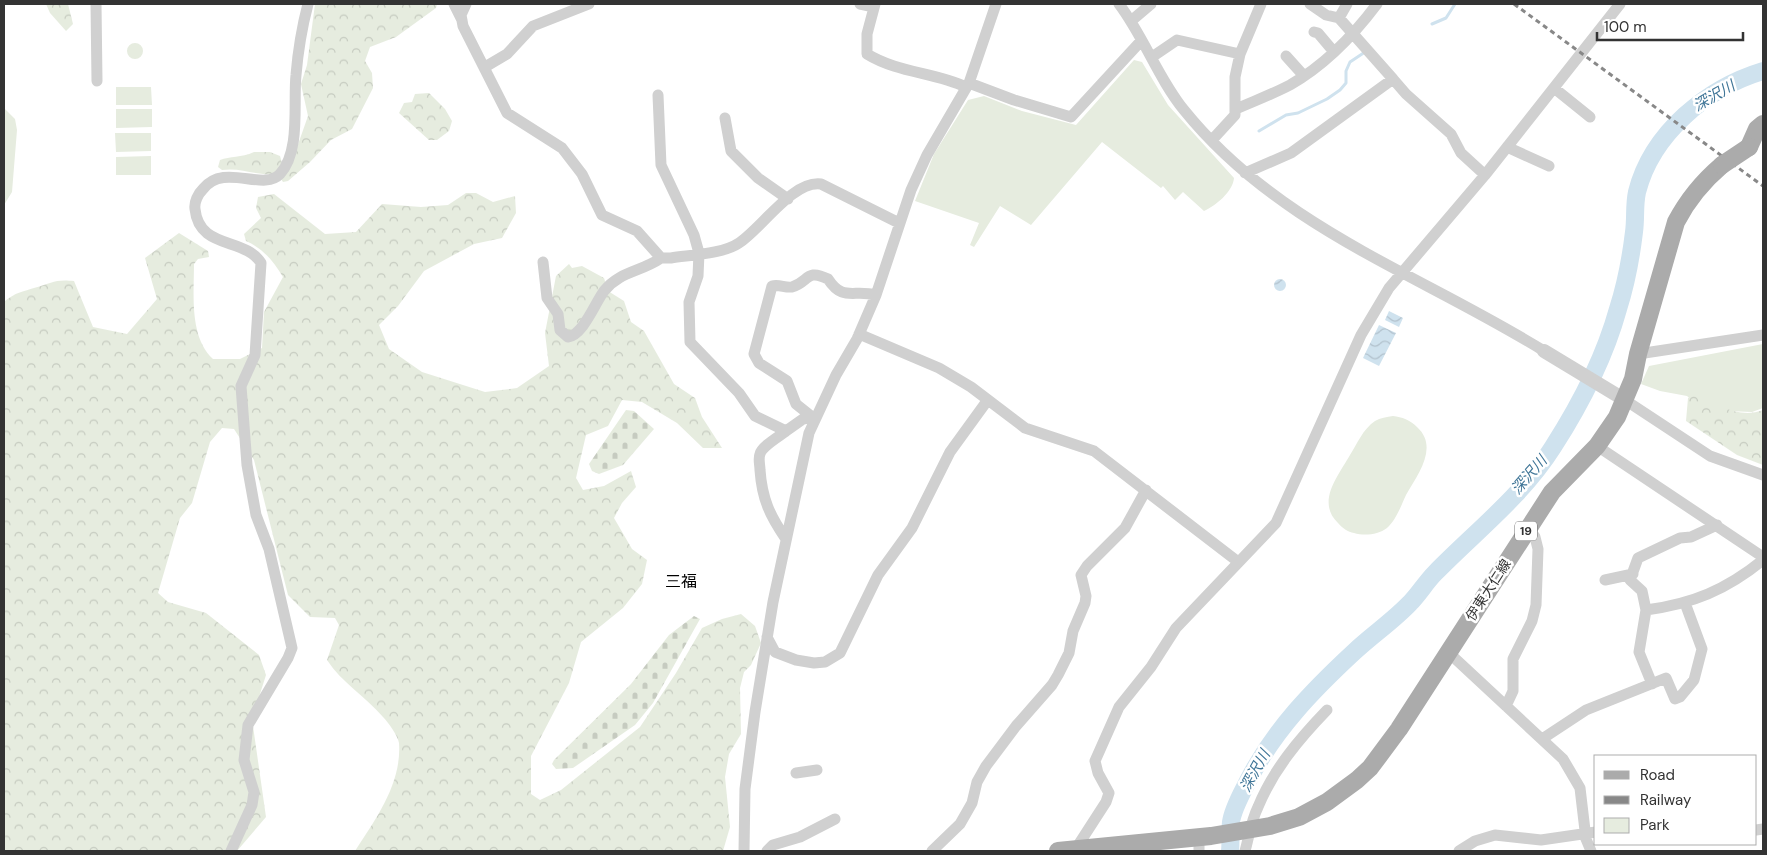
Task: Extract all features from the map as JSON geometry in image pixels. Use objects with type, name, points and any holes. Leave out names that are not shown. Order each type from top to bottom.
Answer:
[{"type":"main road","points":[[1759,145],[1758,129],[1763,124]]},
{"type":"main road","name":"伊東大仁線","points":[[1069,850],[1203,842],[1300,817],[1327,802],[1357,780],[1382,753],[1552,492],[1597,446],[1617,417],[1633,379],[1638,354],[1676,222],[1686,204],[1697,189],[1722,166],[1759,145]]},
{"type":"street","points":[[96,4],[96,81]]},
{"type":"street","points":[[230,851],[252,805],[254,792],[244,760],[248,725],[292,648],[269,549],[256,515],[247,465],[241,386],[255,355],[261,264],[251,252],[212,238],[202,227],[194,205],[207,184],[216,178],[230,177],[270,180],[280,175],[286,165],[292,152],[296,76],[301,34],[308,4]]},
{"type":"street","points":[[454,4],[472,48],[485,67],[507,113],[562,148],[582,174],[602,215],[637,231],[661,258]]},
{"type":"street","points":[[462,20],[466,4]]},
{"type":"street","points":[[485,67],[507,54],[532,26],[589,4]]},
{"type":"street","points":[[860,4],[874,5],[867,34],[867,54],[909,72],[944,77],[1071,117],[1141,41]]},
{"type":"street","points":[[744,851],[745,789],[767,638],[813,416],[859,334],[876,295],[899,223],[928,155],[968,85],[996,4]]},
{"type":"street","points":[[1119,4],[1184,111],[1245,173],[1277,200],[1312,223],[1544,351],[1710,456],[1763,475]]},
{"type":"street","points":[[1131,21],[1150,4]]},
{"type":"street","points":[[1212,140],[1233,118],[1236,109],[1235,77],[1240,54],[1261,4]]},
{"type":"street","points":[[1310,4],[1326,15],[1339,18],[1406,94],[1451,134],[1461,153],[1485,175]]},
{"type":"street","points":[[1339,18],[1347,4]]},
{"type":"street","points":[[1236,109],[1288,86],[1304,76],[1354,34],[1377,4]]},
{"type":"street","points":[[1069,850],[1106,802],[1109,793],[1098,773],[1095,761],[1119,707],[1151,667],[1176,628],[1280,517],[1361,335],[1401,273],[1485,175],[1620,4]]},
{"type":"street","points":[[1314,32],[1318,33],[1334,52]]},
{"type":"street","points":[[1152,58],[1177,40],[1240,54]]},
{"type":"street","points":[[1286,56],[1304,76]]},
{"type":"street","points":[[1245,173],[1291,153],[1393,79]]},
{"type":"street","points":[[1554,88],[1590,118]]},
{"type":"street","points":[[658,95],[660,165],[694,235],[699,253],[698,276],[689,302],[690,342],[738,394],[755,416],[786,431]]},
{"type":"street","points":[[724,118],[731,152],[758,178],[788,199]]},
{"type":"street","points":[[1507,147],[1549,166]]},
{"type":"street","points":[[543,262],[547,298],[556,309],[560,330],[568,337],[576,333],[602,293],[614,280],[661,258],[729,248],[741,242],[807,184],[822,184],[899,223]]},
{"type":"street","points":[[813,416],[798,407],[787,381],[759,363],[754,354],[772,286],[795,286],[810,274],[815,274],[828,279],[833,288],[840,293],[862,292],[876,295]]},
{"type":"street","points":[[859,334],[939,368],[971,387],[1025,428],[1094,451],[1238,561]]},
{"type":"street","points":[[1638,354],[1754,335],[1763,336]]},
{"type":"street","points":[[767,638],[775,652],[814,664],[825,662],[840,653],[878,575],[912,528],[950,452],[987,401]]},
{"type":"street","points":[[786,539],[776,526],[770,509],[764,501],[759,460],[761,451],[803,419],[813,416]]},
{"type":"street","points":[[1597,446],[1717,525],[1763,558],[1730,585],[1686,603],[1646,610]]},
{"type":"street","points":[[932,851],[960,824],[972,803],[977,782],[986,766],[1016,726],[1052,685],[1069,653],[1073,631],[1085,603],[1086,596],[1081,575],[1087,566],[1125,528],[1146,490]]},
{"type":"street","points":[[1652,684],[1639,652],[1646,610],[1642,591],[1630,580],[1638,558],[1680,538],[1691,537],[1717,525]]},
{"type":"street","points":[[1506,706],[1513,691],[1513,659],[1532,621],[1536,605],[1538,549],[1537,542],[1528,528]]},
{"type":"street","points":[[1605,580],[1633,574]]},
{"type":"street","points":[[1542,739],[1586,710],[1666,678],[1675,699],[1680,697],[1694,680],[1702,649],[1686,603]]},
{"type":"street","points":[[1448,652],[1563,759],[1580,788],[1590,833],[1591,851]]},
{"type":"street","points":[[1245,851],[1249,830],[1258,806],[1270,783],[1292,749],[1327,710]]},
{"type":"street","points":[[796,773],[817,770]]},
{"type":"street","points":[[767,851],[773,845],[800,837],[836,819]]},
{"type":"street","points":[[1459,851],[1475,841],[1495,835],[1541,840],[1590,833]]},
{"type":"street","points":[[1474,851],[1495,835]]},
{"type":"green space","points":[[46,4],[68,4],[73,24],[66,31],[50,13]]},
{"type":"green space","points":[[315,4],[437,4],[436,8],[396,37],[370,47],[365,61],[372,73],[373,88],[352,129],[331,140],[310,162],[288,181],[283,182],[281,179],[295,153],[308,116],[301,84],[307,65]]},
{"type":"green space","points":[[132,43],[138,43],[143,48],[141,57],[132,59],[127,54],[127,48]]},
{"type":"green space","points":[[1134,60],[1142,62],[1168,105],[1234,178],[1227,193],[1213,206],[1204,211],[1183,192],[1175,200],[1163,186],[1161,188],[1102,142],[1031,225],[1000,206],[974,247],[970,245],[979,223],[915,201],[934,154],[968,100],[984,96],[1022,111],[1076,125]]},
{"type":"green space","points":[[116,87],[151,87],[152,105],[116,105]]},
{"type":"green space","points":[[429,93],[445,109],[452,121],[449,131],[437,140],[429,140],[399,113],[404,103],[412,102],[415,94]]},
{"type":"green space","points":[[4,108],[15,119],[17,130],[12,192],[4,205]]},
{"type":"green space","points":[[116,109],[152,109],[152,127],[116,128]]},
{"type":"green space","points":[[115,133],[151,133],[151,151],[116,152]]},
{"type":"green space","points":[[254,152],[270,152],[280,156],[282,163],[275,174],[261,174],[229,169],[222,170],[218,167],[220,160]]},
{"type":"green space","points":[[151,156],[151,175],[116,175],[116,157]]},
{"type":"green space","points":[[466,193],[476,193],[493,202],[515,196],[516,213],[502,238],[474,244],[424,271],[398,306],[379,325],[389,349],[422,372],[485,392],[517,388],[549,366],[545,333],[556,276],[569,264],[572,268],[582,266],[604,278],[608,291],[624,301],[631,322],[644,331],[674,384],[695,398],[702,417],[722,448],[703,448],[677,423],[642,402],[622,400],[608,426],[586,435],[576,478],[583,490],[604,486],[631,471],[636,487],[622,503],[614,518],[632,549],[647,560],[642,584],[623,608],[581,642],[569,683],[531,756],[531,794],[540,800],[561,790],[640,727],[676,673],[702,628],[722,619],[741,614],[755,626],[761,643],[751,665],[744,672],[740,688],[741,734],[729,754],[725,777],[730,827],[723,851],[355,851],[379,813],[392,786],[399,758],[399,743],[385,719],[340,676],[327,660],[339,625],[335,618],[310,617],[288,595],[254,460],[234,429],[222,428],[210,442],[192,503],[180,518],[158,593],[168,602],[206,613],[259,655],[266,675],[252,719],[266,817],[237,851],[4,851],[5,301],[13,295],[54,282],[74,281],[93,327],[127,334],[157,299],[145,258],[179,233],[208,251],[209,257],[198,259],[194,264],[194,314],[196,327],[205,350],[213,359],[240,359],[262,348],[264,312],[283,277],[267,256],[246,241],[244,234],[261,218],[256,208],[258,197],[274,194],[325,234],[356,232],[382,204],[421,207],[448,205]]},
{"type":"green space","points":[[1763,344],[1763,408],[1752,412],[1703,410],[1687,396],[1660,391],[1641,384],[1649,366]]},
{"type":"green space","points":[[1696,394],[1737,412],[1746,413],[1763,410],[1763,465],[1737,455],[1686,421],[1688,398]]},
{"type":"green space","points":[[626,410],[634,411],[654,429],[623,465],[599,474],[592,471],[589,464]]},
{"type":"green space","points":[[1393,416],[1412,422],[1423,435],[1426,443],[1426,452],[1421,470],[1406,495],[1396,517],[1387,528],[1371,534],[1350,532],[1341,527],[1332,515],[1329,506],[1331,489],[1367,428],[1377,420]]},
{"type":"green space","points":[[694,616],[700,619],[653,703],[635,725],[573,768],[556,769],[552,764],[554,760],[631,684],[669,635]]},
{"type":"water","points":[[1278,279],[1282,279],[1286,285],[1282,291],[1278,291],[1274,287],[1274,283]]},
{"type":"water","points":[[1389,311],[1403,318],[1399,327],[1385,320]]},
{"type":"water","points":[[1379,325],[1396,333],[1379,366],[1363,358]]},
{"type":"waterway","points":[[1432,24],[1446,18],[1455,4]]},
{"type":"waterway","points":[[1259,131],[1286,115],[1298,113],[1327,99],[1340,90],[1346,83],[1346,71],[1350,62],[1365,52]]},
{"type":"waterway","name":"深沢川","points":[[1230,851],[1231,822],[1236,806],[1258,762],[1282,728],[1324,681],[1403,610],[1435,573],[1513,498],[1541,465],[1563,431],[1591,380],[1613,327],[1630,261],[1635,227],[1637,192],[1644,171],[1655,151],[1669,132],[1702,101],[1742,79],[1763,71]]},
{"type":"railway","points":[[1514,4],[1763,186]]},
{"type":"district","name":"三福","points":[[681,581]]}]
